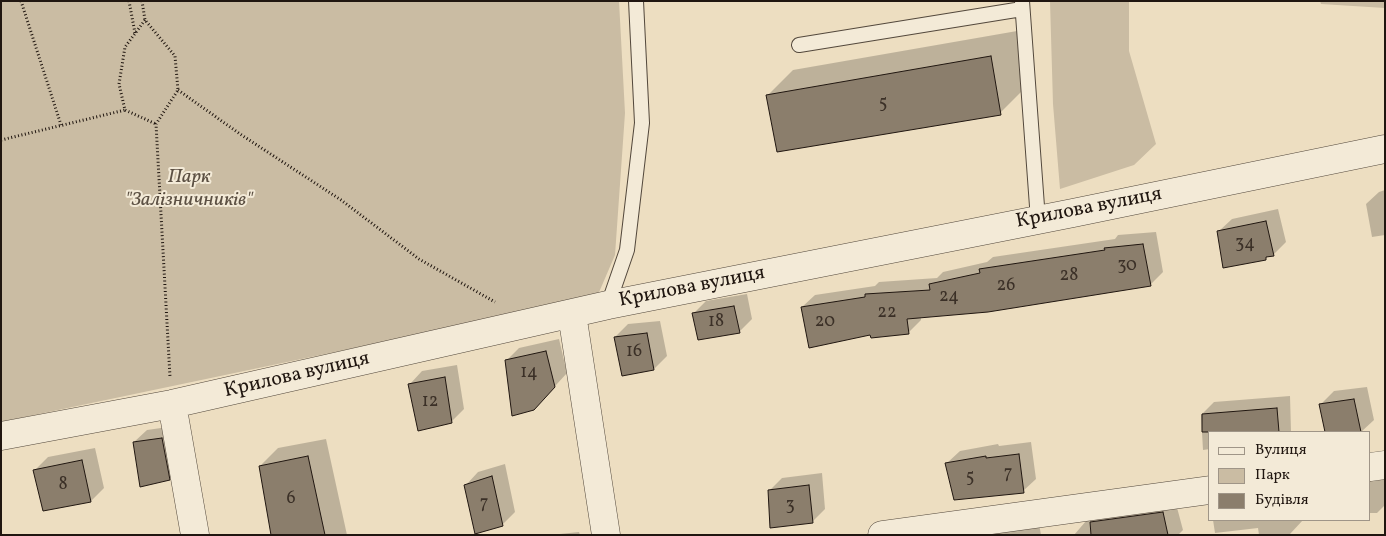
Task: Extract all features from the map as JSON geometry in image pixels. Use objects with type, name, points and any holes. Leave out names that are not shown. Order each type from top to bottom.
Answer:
[{"type":"street","name":"Крилова вулиця","points":[[1,436],[172,404],[608,305],[1385,149]]},
{"type":"street","points":[[572,314],[606,535]]},
{"type":"street","points":[[172,404],[195,535]]},
{"type":"street","points":[[1371,468],[1385,465]]},
{"type":"street","points":[[882,535],[1208,490]]},
{"type":"lane","points":[[608,305],[627,250],[642,123],[636,1]]},
{"type":"lane","points":[[799,45],[1022,5],[1038,220]]},
{"type":"path","points":[[21,1],[61,126]]},
{"type":"path","points":[[129,1],[135,34]]},
{"type":"path","points":[[142,1],[145,20],[175,56],[178,90],[156,124],[172,404]]},
{"type":"path","points":[[126,110],[118,84],[125,47],[145,20]]},
{"type":"path","points":[[178,90],[240,134],[341,200],[419,259],[532,323]]},
{"type":"path","points":[[1,140],[126,110],[156,124]]},
{"type":"green space","name":"Парк \"Залізничників\"","points":[[1,1],[619,1],[625,113],[615,255],[597,297],[1,422]]},
{"type":"green space","points":[[1050,1],[1129,1],[1129,51],[1156,144],[1134,165],[1060,189],[1053,104]]},
{"type":"green space","points":[[1320,1],[1385,1],[1385,8],[1321,4]]},
{"type":"building","points":[[991,56],[1001,115],[777,152],[766,95]]},
{"type":"building","points":[[1266,221],[1274,256],[1266,257],[1266,260],[1223,268],[1217,231]]},
{"type":"building","points":[[1143,244],[1151,286],[988,312],[907,319],[909,334],[871,338],[870,335],[809,348],[801,307],[865,297],[865,294],[930,290],[929,284],[980,273],[979,269],[1105,250],[1104,248]]},
{"type":"building","points":[[734,306],[740,333],[698,340],[692,313]]},
{"type":"building","points":[[647,333],[654,370],[622,376],[614,337]]},
{"type":"building","points":[[546,351],[555,387],[534,410],[512,416],[505,360]]},
{"type":"building","points":[[445,377],[452,423],[418,431],[408,384]]},
{"type":"building","points":[[1354,399],[1361,431],[1325,431],[1319,404]]},
{"type":"building","points":[[1277,408],[1279,431],[1202,432],[1202,414]]},
{"type":"building","points":[[162,438],[170,480],[140,487],[133,442]]},
{"type":"building","points":[[1019,454],[1024,493],[954,500],[945,463],[986,456],[986,458]]},
{"type":"building","points":[[308,456],[325,535],[271,535],[259,466]]},
{"type":"building","points":[[82,460],[91,502],[43,511],[33,470]]},
{"type":"building","points":[[492,476],[503,526],[475,534],[464,485]]},
{"type":"building","points":[[809,485],[813,523],[770,528],[768,490]]},
{"type":"building","points":[[1163,512],[1168,535],[1091,535],[1090,522]]}]
